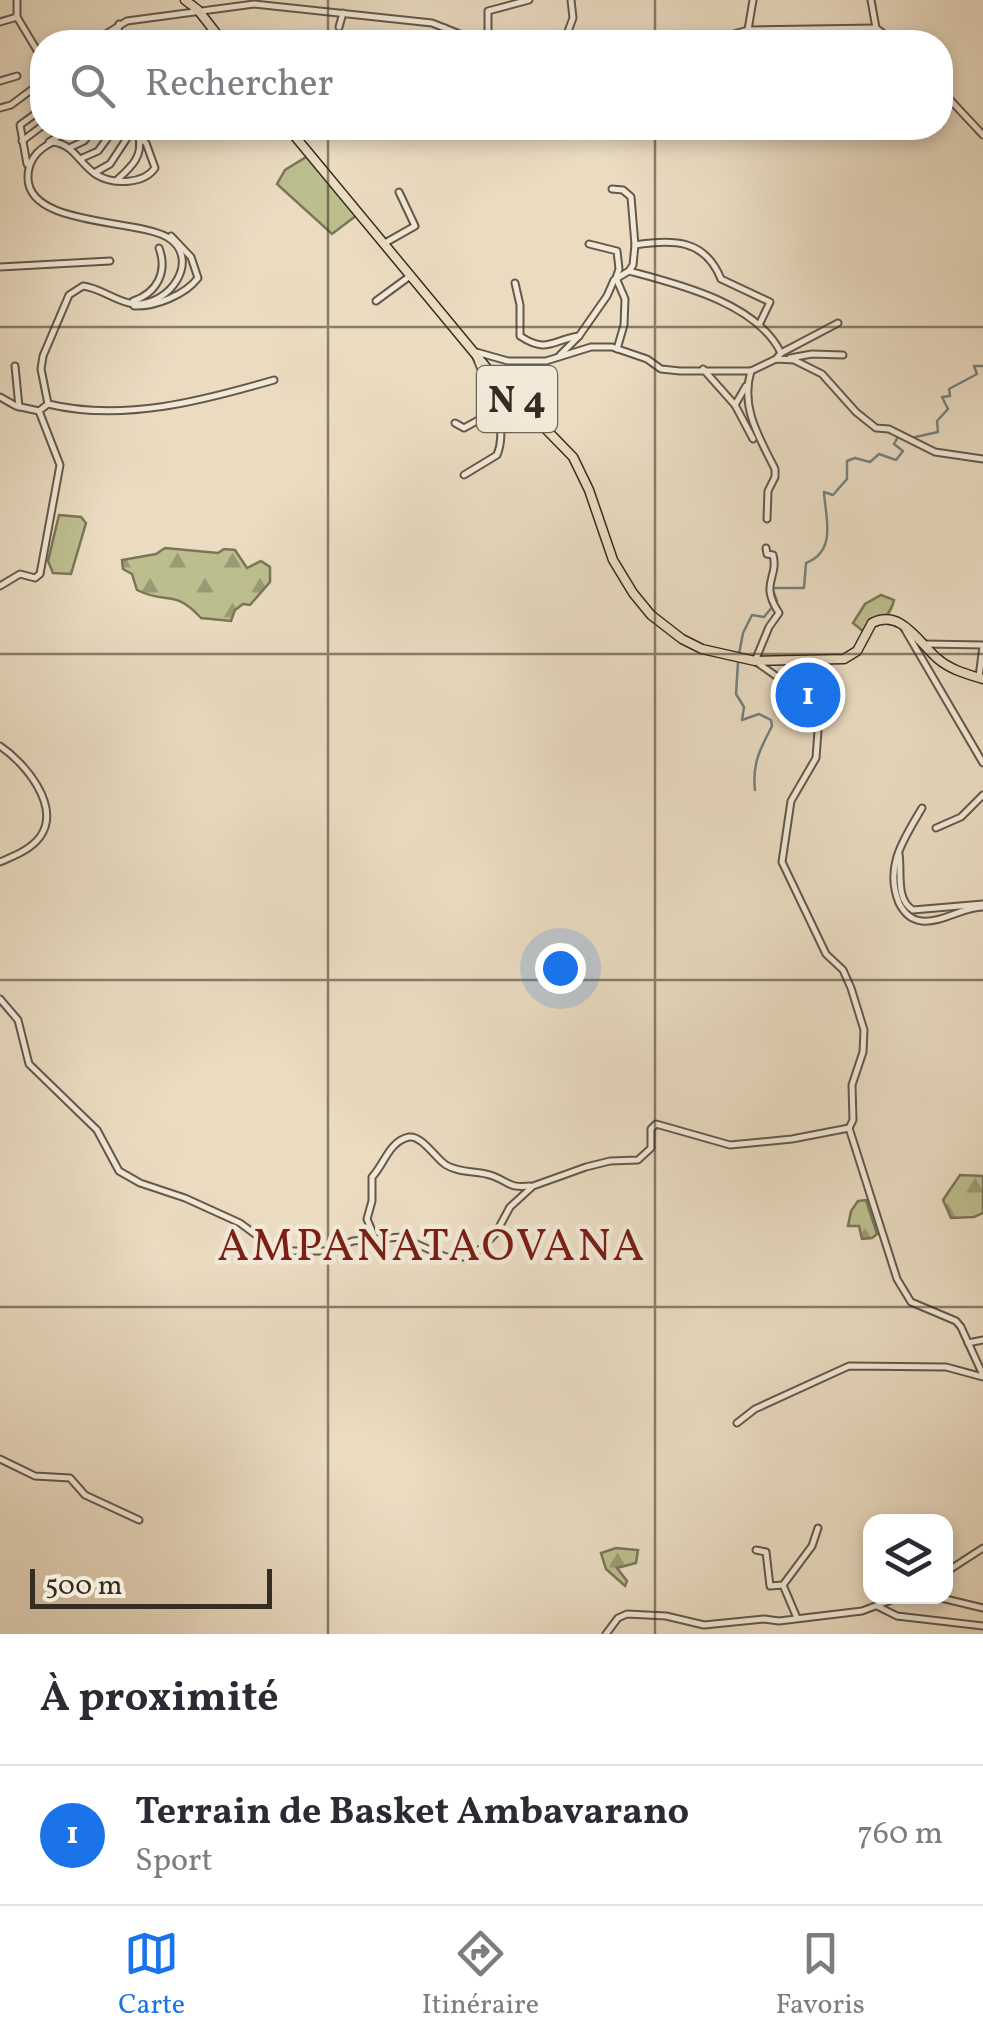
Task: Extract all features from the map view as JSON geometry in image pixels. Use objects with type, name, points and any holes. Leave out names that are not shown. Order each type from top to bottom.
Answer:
[{"type":"main road","points":[[185,0],[214,30]]},
{"type":"main road","name":"N 4","points":[[298,140],[472,350],[573,456],[613,560],[644,608],[682,639],[755,661]]},
{"type":"main road","points":[[755,661],[838,660],[857,651],[876,620],[889,618],[902,623],[950,668],[981,678]]},
{"type":"street","points":[[17,0],[18,17],[30,38]]},
{"type":"street","points":[[494,0],[495,8]]},
{"type":"street","points":[[488,30],[488,11],[530,0]]},
{"type":"street","points":[[568,30],[573,18],[571,0]]},
{"type":"street","points":[[752,0],[748,30],[879,30]]},
{"type":"street","points":[[871,0],[876,28]]},
{"type":"street","points":[[110,30],[119,24],[254,4],[432,22],[450,30]]},
{"type":"street","points":[[339,28],[343,13]]},
{"type":"street","points":[[0,22],[18,17]]},
{"type":"street","points":[[118,30],[119,24]]},
{"type":"street","points":[[0,81],[17,76]]},
{"type":"street","points":[[0,108],[30,91]]},
{"type":"street","points":[[953,103],[983,134]]},
{"type":"street","points":[[30,119],[20,126],[30,192],[38,202],[90,221],[115,222],[158,233],[173,242],[181,272],[176,284],[165,294],[142,303],[126,302]]},
{"type":"street","points":[[22,141],[30,135]]},
{"type":"street","points":[[28,168],[48,140]]},
{"type":"street","points":[[69,148],[85,140]]},
{"type":"street","points":[[80,159],[98,152],[106,140]]},
{"type":"street","points":[[94,173],[110,164],[124,140]]},
{"type":"street","points":[[118,180],[135,164],[140,140]]},
{"type":"street","points":[[42,147],[60,142],[94,173],[118,180],[139,180],[154,172],[150,149],[142,140]]},
{"type":"street","points":[[557,358],[579,336],[616,278],[634,265],[631,198],[623,190],[612,189]]},
{"type":"street","points":[[384,243],[414,226],[399,192]]},
{"type":"street","points":[[48,404],[41,362],[69,295],[83,286],[135,307],[188,289],[198,278],[191,257],[178,240],[160,231],[139,230]]},
{"type":"street","points":[[590,244],[617,250],[616,278],[625,298],[618,349]]},
{"type":"street","points":[[635,245],[690,245],[713,258],[721,278],[770,302],[759,325]]},
{"type":"street","points":[[126,302],[144,297],[161,278],[164,265],[159,248]]},
{"type":"street","points":[[0,267],[110,262]]},
{"type":"street","points":[[628,271],[696,290],[728,305],[759,325],[782,352]]},
{"type":"street","points":[[376,302],[410,275]]},
{"type":"street","points":[[516,283],[520,336],[534,345],[553,346],[579,336]]},
{"type":"street","points":[[472,350],[508,361],[546,361],[591,347],[618,349],[667,370],[751,372],[838,324]]},
{"type":"street","points":[[464,475],[498,455],[502,445],[498,412],[472,350]]},
{"type":"street","points":[[776,359],[843,355]]},
{"type":"street","points":[[787,359],[822,374],[876,428],[888,429],[934,452],[983,459]]},
{"type":"street","points":[[15,366],[19,407]]},
{"type":"street","points":[[703,370],[735,404],[753,439]]},
{"type":"street","points":[[735,404],[751,372]]},
{"type":"street","points":[[48,404],[68,410],[104,411],[192,403],[274,380]]},
{"type":"street","points":[[455,423],[464,428],[484,417],[484,382]]},
{"type":"street","points":[[746,386],[749,415],[774,469],[775,477],[768,490],[767,519]]},
{"type":"street","points":[[0,397],[39,411],[48,404]]},
{"type":"street","points":[[1,585],[20,574],[35,578],[40,574],[60,465],[39,411]]},
{"type":"street","points":[[766,548],[775,560],[768,582],[779,613],[768,627],[755,661],[793,688],[818,731],[816,758],[791,801],[782,862],[826,954],[843,970],[852,988],[864,1030],[863,1052],[852,1085],[853,1120],[849,1128],[897,1279],[907,1298],[916,1306],[956,1321],[983,1376]]},
{"type":"street","points":[[902,623],[983,764]]},
{"type":"street","points":[[924,644],[983,646],[981,678]]},
{"type":"street","points":[[0,746],[24,764],[45,802],[46,812],[42,836],[22,853],[0,862]]},
{"type":"street","points":[[936,828],[961,817],[983,794]]},
{"type":"street","points":[[922,808],[898,850],[906,905],[920,911],[983,906]]},
{"type":"street","points":[[0,999],[18,1020],[29,1064],[96,1130],[119,1171],[240,1223],[278,1251],[328,1251],[353,1241],[401,1237],[446,1257],[467,1256],[482,1248],[496,1233],[510,1207],[533,1186]]},
{"type":"street","points":[[375,1238],[367,1219],[372,1177],[383,1166],[392,1147],[408,1138],[415,1138],[445,1165],[493,1176],[510,1187],[533,1186],[610,1161],[638,1160],[651,1148],[651,1129],[656,1124],[730,1144],[792,1139],[849,1128]]},
{"type":"street","points":[[968,1343],[983,1340]]},
{"type":"street","points":[[737,1423],[755,1410],[849,1366],[946,1366],[983,1376]]},
{"type":"street","points":[[0,1459],[35,1476],[70,1478],[85,1495],[139,1520]]},
{"type":"street","points":[[756,1550],[766,1552],[770,1586],[783,1585],[812,1546],[818,1528]]},
{"type":"street","points":[[953,1567],[983,1548]]},
{"type":"street","points":[[783,1585],[797,1618]]},
{"type":"street","points":[[953,1601],[983,1608]]},
{"type":"street","points":[[606,1634],[618,1618],[627,1614],[666,1616],[704,1626],[862,1611],[881,1604]]},
{"type":"street","points":[[876,1606],[897,1616],[983,1626]]},
{"type":"green space","points":[[308,156],[357,215],[332,234],[277,184],[285,170]]},
{"type":"green space","points":[[59,515],[81,517],[86,523],[71,574],[53,573],[48,561]]},
{"type":"green space","points":[[165,548],[218,553],[235,550],[247,568],[261,561],[270,567],[270,582],[250,605],[243,604],[235,610],[231,621],[201,618],[184,603],[137,590],[132,574],[123,569],[122,560],[156,554]]},
{"type":"green space","points":[[881,595],[894,600],[890,611],[865,633],[853,623],[865,604]]},
{"type":"green space","points":[[960,1175],[983,1176],[983,1213],[951,1218],[943,1200]]},
{"type":"green space","points":[[866,1200],[877,1234],[862,1239],[859,1226],[848,1226],[851,1211],[858,1201]]},
{"type":"green space","points":[[616,1548],[638,1550],[636,1563],[617,1568],[627,1581],[625,1586],[606,1569],[601,1553]]},
{"type":"waterway","points":[[911,438],[938,432],[937,421],[948,409],[942,397],[950,396],[949,389],[977,374],[974,366],[983,366]]},
{"type":"waterway","points":[[739,654],[752,615],[764,617],[777,601],[772,588],[804,588],[806,563],[816,557],[826,541],[824,492],[833,495],[847,479],[847,461],[855,458],[870,462],[879,454],[896,460],[903,451],[894,444],[899,435]]},
{"type":"waterway","points":[[738,662],[736,694],[744,707],[742,720],[759,714],[771,720],[772,726],[758,757],[755,790]]},
{"type":"place","name":"Terrain de Basket Ambavarano","points":[[808,695]]},
{"type":"district","name":"AMPANATAOVANA","points":[[432,1244]]}]
